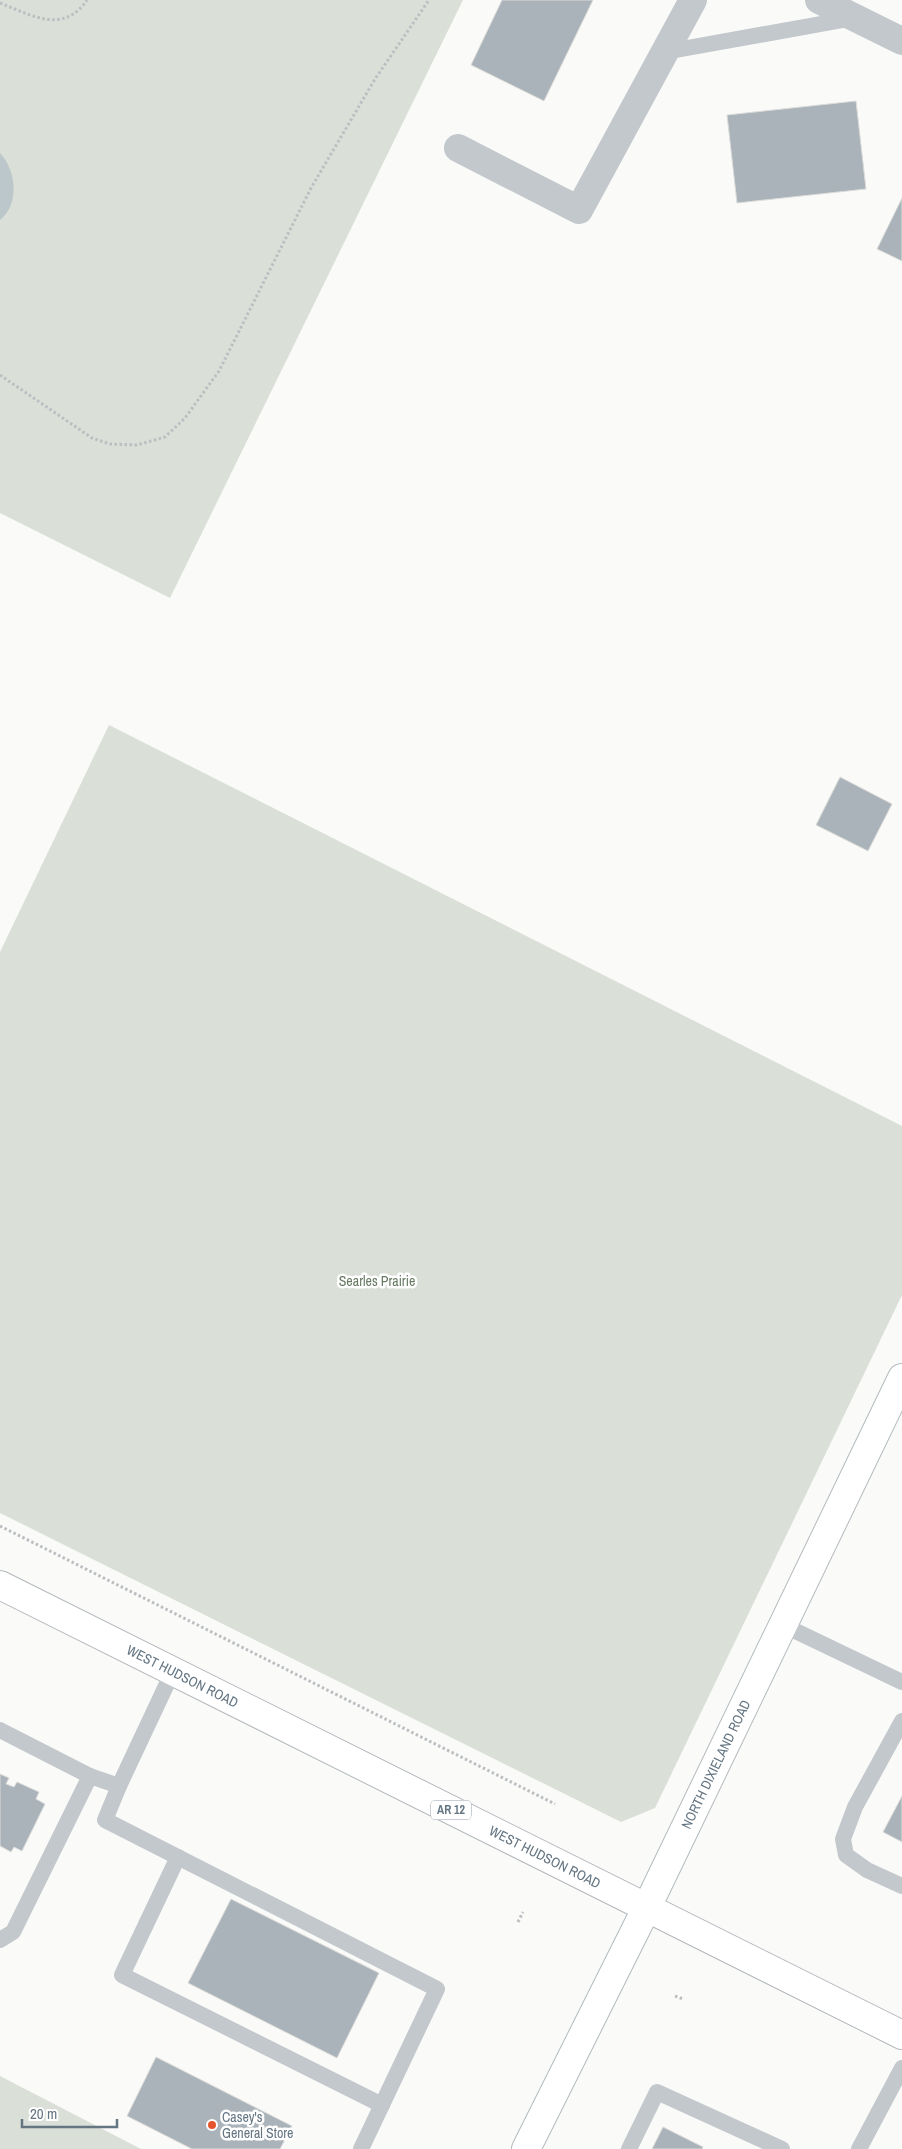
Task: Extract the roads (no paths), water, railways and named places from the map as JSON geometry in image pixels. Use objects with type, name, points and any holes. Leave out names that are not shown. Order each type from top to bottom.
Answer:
[{"type":"main road","name":"NORTH DIXIELAND ROAD","points":[[526,2149],[647,1907],[902,1378]]},
{"type":"main road","name":"WEST HUDSON ROAD","points":[[0,1585],[902,2035]]},
{"type":"street","points":[[458,148],[579,210],[693,0]]},
{"type":"street","points":[[819,0],[902,41]]},
{"type":"lane","points":[[665,52],[855,18]]},
{"type":"lane","points":[[782,1624],[902,1682]]},
{"type":"lane","points":[[173,1671],[105,1820],[437,1989],[361,2149]]},
{"type":"lane","points":[[902,1721],[855,1807],[843,1839],[846,1855],[867,1870],[902,1886]]},
{"type":"lane","points":[[0,1730],[90,1776],[119,1786]]},
{"type":"lane","points":[[0,1940],[13,1932],[90,1776]]},
{"type":"lane","points":[[178,1857],[122,1975],[382,2105]]},
{"type":"lane","points":[[859,2149],[902,2068]]},
{"type":"lane","points":[[629,2149],[657,2092],[782,2149]]},
{"type":"place","name":"Casey's General Store","points":[[212,2125]]},
{"type":"park label","name":"Searles Prairie","points":[[377,1281]]}]
